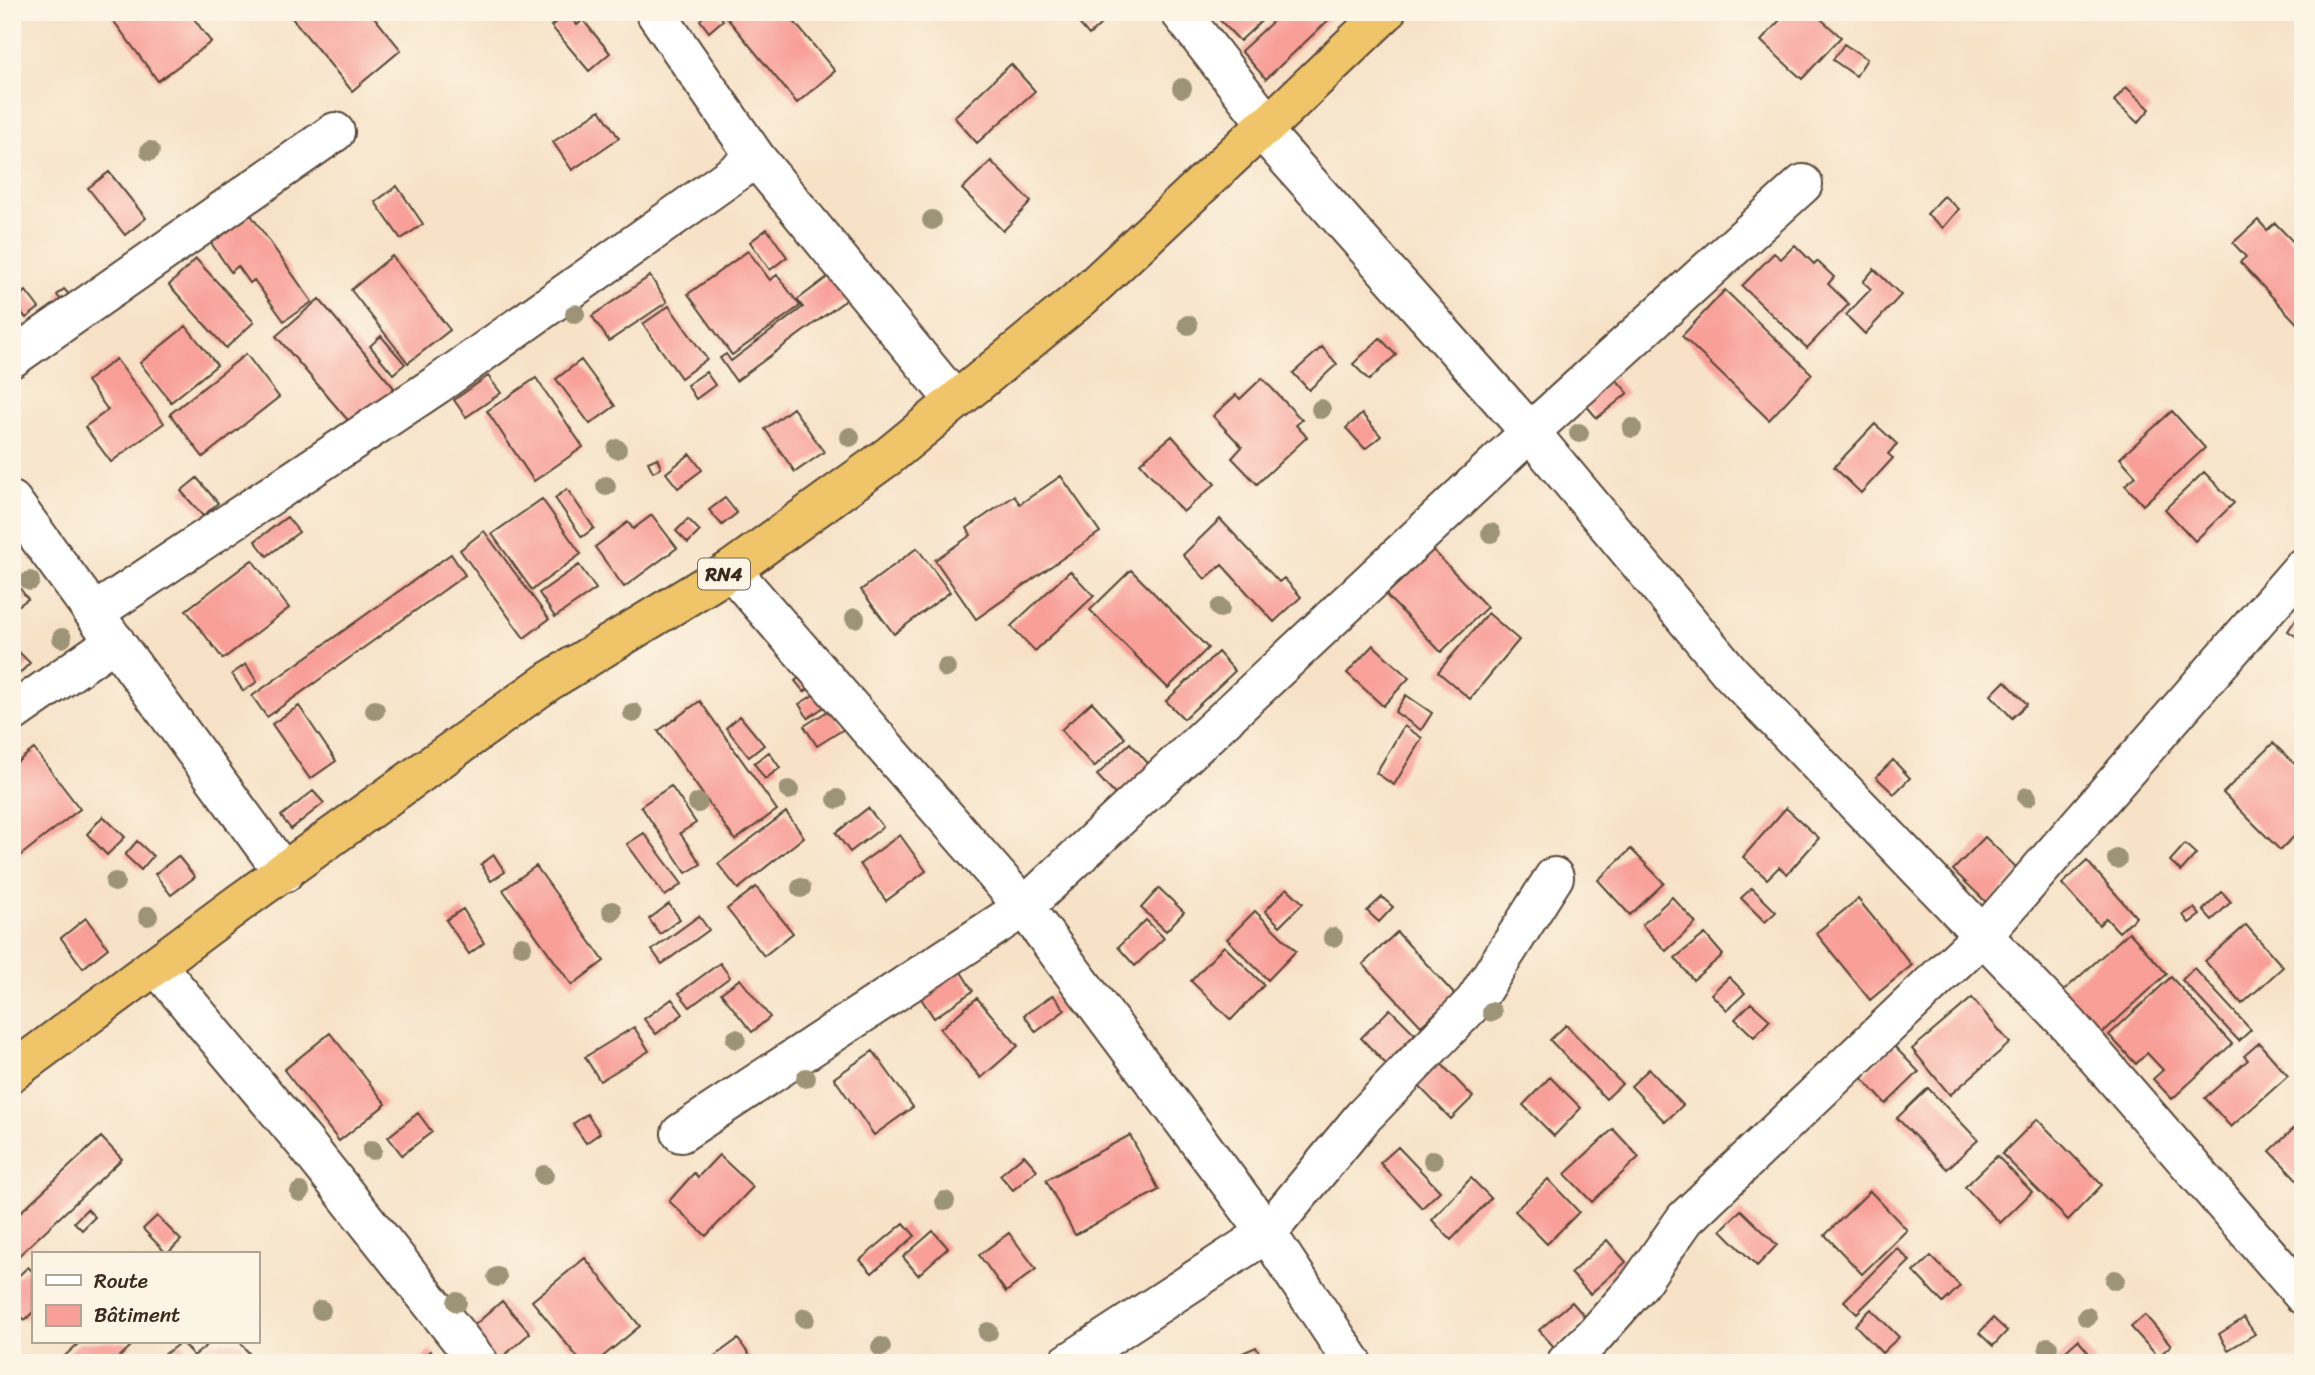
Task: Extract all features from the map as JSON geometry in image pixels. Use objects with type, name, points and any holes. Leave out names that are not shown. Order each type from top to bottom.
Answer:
[{"type":"highway","name":"RN4","points":[[12,1072],[549,681],[731,570],[890,455],[1082,297],[1386,12]]},
{"type":"street","points":[[655,12],[756,158],[955,401]]},
{"type":"street","points":[[1180,12],[1264,127],[1530,432],[1731,673],[2068,1024],[2303,1295]]},
{"type":"street","points":[[12,358],[335,132]]},
{"type":"street","points":[[12,713],[105,627],[438,384],[756,158]]},
{"type":"street","points":[[681,1133],[1024,907],[1530,432],[1803,184]]},
{"type":"street","points":[[12,501],[284,873]]},
{"type":"street","points":[[1566,1363],[1638,1286],[1685,1219],[1984,934],[2303,567]]},
{"type":"street","points":[[731,570],[1024,907],[1267,1233],[1353,1363]]},
{"type":"street","points":[[1068,1363],[1267,1233],[1363,1117],[1475,1001],[1554,877]]},
{"type":"street","points":[[156,965],[304,1142],[479,1363]]},
{"type":"building","points":[[107,12],[189,12],[211,42],[158,81]]},
{"type":"building","points":[[287,12],[370,12],[401,50],[352,91]]},
{"type":"building","points":[[708,12],[717,12],[723,20],[709,32],[700,20]]},
{"type":"building","points":[[722,12],[786,12],[835,71],[797,103]]},
{"type":"building","points":[[1069,12],[1114,12],[1089,35]]},
{"type":"building","points":[[1212,12],[1271,12],[1240,41]]},
{"type":"building","points":[[1283,12],[1337,12],[1266,79],[1241,51]]},
{"type":"building","points":[[1787,12],[1813,12],[1841,37],[1802,79],[1761,41]]},
{"type":"building","points":[[567,13],[577,25],[583,20],[610,53],[589,71],[551,26]]},
{"type":"building","points":[[1844,44],[1867,59],[1856,76],[1833,60]]},
{"type":"building","points":[[1011,64],[1035,91],[977,143],[954,117]]},
{"type":"building","points":[[2126,87],[2150,109],[2138,123],[2114,101]]},
{"type":"building","points":[[600,110],[619,138],[572,170],[553,142]]},
{"type":"building","points":[[991,161],[1031,202],[1003,231],[962,189]]},
{"type":"building","points":[[109,172],[146,218],[125,235],[88,188]]},
{"type":"building","points":[[397,186],[423,224],[401,239],[375,202]]},
{"type":"building","points":[[1944,196],[1959,209],[1943,228],[1927,214]]},
{"type":"building","points":[[251,215],[312,302],[284,321],[254,280],[250,283],[238,266],[231,272],[211,243]]},
{"type":"building","points":[[2258,220],[2267,230],[2275,223],[2303,252],[2303,330],[2240,262],[2246,257],[2233,243]]},
{"type":"building","points":[[767,229],[787,257],[770,270],[750,242]]},
{"type":"building","points":[[1795,245],[1814,264],[1817,261],[1834,277],[1828,284],[1849,304],[1807,348],[1742,286],[1774,253],[1781,259]]},
{"type":"building","points":[[748,251],[770,280],[777,275],[800,306],[732,355],[688,294]]},
{"type":"building","points":[[392,256],[450,330],[408,363],[351,290]]},
{"type":"building","points":[[196,259],[254,322],[226,348],[169,285]]},
{"type":"building","points":[[1874,269],[1901,295],[1865,334],[1846,315],[1871,289],[1863,282]]},
{"type":"building","points":[[833,273],[850,297],[736,381],[720,358],[726,354],[731,361],[803,307],[797,300]]},
{"type":"building","points":[[650,276],[667,302],[609,341],[592,316]]},
{"type":"building","points":[[64,289],[74,300],[66,307],[57,295]]},
{"type":"building","points":[[1725,290],[1812,374],[1769,420],[1682,336]]},
{"type":"building","points":[[26,291],[39,308],[26,318],[13,302]]},
{"type":"building","points":[[319,299],[394,388],[352,425],[276,336]]},
{"type":"building","points":[[669,306],[707,359],[681,378],[643,324]]},
{"type":"building","points":[[186,326],[217,365],[171,402],[140,363]]},
{"type":"building","points":[[381,336],[405,364],[393,374],[370,346]]},
{"type":"building","points":[[1380,338],[1396,355],[1369,380],[1353,364]]},
{"type":"building","points":[[1322,347],[1337,364],[1309,390],[1293,373]]},
{"type":"building","points":[[246,354],[279,397],[203,457],[170,414]]},
{"type":"building","points":[[116,359],[164,423],[111,462],[85,427],[108,410],[87,381]]},
{"type":"building","points":[[581,360],[615,406],[590,424],[556,379]]},
{"type":"building","points":[[706,372],[715,385],[696,399],[687,385]]},
{"type":"building","points":[[488,376],[501,393],[466,417],[454,400]]},
{"type":"building","points":[[1614,377],[1628,393],[1597,418],[1584,403]]},
{"type":"building","points":[[536,378],[583,447],[534,481],[487,411]]},
{"type":"building","points":[[1262,378],[1302,420],[1296,425],[1307,437],[1257,484],[1232,458],[1242,447],[1213,416],[1236,395],[1240,399]]},
{"type":"building","points":[[793,408],[824,452],[795,472],[765,429]]},
{"type":"building","points":[[2172,411],[2205,448],[2143,505],[2125,485],[2136,476],[2120,458]]},
{"type":"building","points":[[1362,414],[1381,436],[1365,449],[1346,428]]},
{"type":"building","points":[[1875,424],[1897,444],[1888,454],[1893,458],[1861,493],[1834,467]]},
{"type":"building","points":[[1172,436],[1215,484],[1183,512],[1140,463]]},
{"type":"building","points":[[690,454],[702,470],[678,488],[666,473]]},
{"type":"building","points":[[657,458],[661,468],[653,472],[648,462]]},
{"type":"building","points":[[2204,472],[2234,503],[2195,541],[2165,509]]},
{"type":"building","points":[[1061,476],[1100,532],[976,619],[935,560],[971,535],[967,528],[1014,496],[1020,504]]},
{"type":"building","points":[[197,478],[218,503],[203,516],[181,491]]},
{"type":"building","points":[[567,489],[594,528],[582,537],[555,498]]},
{"type":"building","points":[[725,498],[737,513],[722,525],[709,510]]},
{"type":"building","points":[[542,499],[581,554],[532,590],[492,534]]},
{"type":"building","points":[[652,515],[677,548],[624,587],[595,547],[628,522],[633,529]]},
{"type":"building","points":[[287,517],[299,532],[267,556],[255,541]]},
{"type":"building","points":[[688,519],[700,531],[688,543],[676,531]]},
{"type":"building","points":[[1220,519],[1279,582],[1284,578],[1301,597],[1274,622],[1222,565],[1205,579],[1183,555]]},
{"type":"building","points":[[484,531],[549,619],[524,638],[460,550]]},
{"type":"building","points":[[917,548],[950,592],[894,634],[861,590]]},
{"type":"building","points":[[1433,550],[1487,607],[1441,652],[1386,595]]},
{"type":"building","points":[[451,554],[465,575],[267,717],[252,696]]},
{"type":"building","points":[[252,560],[289,608],[223,659],[186,610]]},
{"type":"building","points":[[579,565],[596,589],[555,617],[539,593]]},
{"type":"building","points":[[1131,570],[1208,648],[1168,688],[1090,610]]},
{"type":"building","points":[[1070,571],[1094,596],[1035,651],[1011,626]]},
{"type":"building","points":[[12,578],[28,599],[12,610]]},
{"type":"building","points":[[1488,613],[1519,640],[1470,699],[1438,672]]},
{"type":"building","points":[[2300,613],[2303,615],[2303,641],[2288,631]]},
{"type":"building","points":[[1373,645],[1409,678],[1383,706],[1347,673]]},
{"type":"building","points":[[19,652],[30,663],[15,678],[12,675],[12,659]]},
{"type":"building","points":[[1218,652],[1235,671],[1184,719],[1166,701]]},
{"type":"building","points":[[246,664],[257,682],[243,691],[232,674]]},
{"type":"building","points":[[804,674],[813,685],[804,692],[795,681]]},
{"type":"building","points":[[2005,681],[2027,704],[2012,718],[1991,695]]},
{"type":"building","points":[[815,694],[824,707],[808,718],[799,704]]},
{"type":"building","points":[[1406,695],[1432,713],[1421,730],[1395,712]]},
{"type":"building","points":[[700,701],[777,810],[735,840],[658,731]]},
{"type":"building","points":[[1092,702],[1125,738],[1094,767],[1061,730]]},
{"type":"building","points":[[299,706],[336,761],[310,779],[272,724]]},
{"type":"building","points":[[831,709],[844,729],[817,746],[804,726]]},
{"type":"building","points":[[740,716],[764,745],[749,757],[726,728]]},
{"type":"building","points":[[1404,726],[1422,738],[1394,785],[1376,773]]},
{"type":"building","points":[[1130,743],[1154,770],[1121,801],[1097,775]]},
{"type":"building","points":[[2273,743],[2303,772],[2303,828],[2280,850],[2223,793]]},
{"type":"building","points":[[34,749],[80,809],[12,862],[12,766]]},
{"type":"building","points":[[769,752],[780,768],[765,779],[754,763]]},
{"type":"building","points":[[1893,760],[1910,778],[1894,794],[1876,777]]},
{"type":"building","points":[[671,786],[696,823],[680,833],[701,864],[686,873],[641,806]]},
{"type":"building","points":[[313,791],[324,803],[291,829],[281,816]]},
{"type":"building","points":[[868,808],[883,827],[850,852],[836,833]]},
{"type":"building","points":[[1786,808],[1819,838],[1787,874],[1779,867],[1767,879],[1743,857]]},
{"type":"building","points":[[786,812],[804,837],[738,889],[718,864]]},
{"type":"building","points":[[103,816],[125,837],[107,855],[87,834]]},
{"type":"building","points":[[644,833],[682,884],[665,896],[627,844]]},
{"type":"building","points":[[900,835],[926,871],[886,901],[860,864]]},
{"type":"building","points":[[1985,837],[2020,871],[1988,904],[1953,870]]},
{"type":"building","points":[[137,841],[153,856],[141,870],[125,855]]},
{"type":"building","points":[[2185,844],[2196,854],[2181,871],[2170,861]]},
{"type":"building","points":[[1631,849],[1664,883],[1630,915],[1598,880]]},
{"type":"building","points":[[494,855],[505,872],[491,881],[481,864]]},
{"type":"building","points":[[178,856],[195,877],[171,895],[155,874]]},
{"type":"building","points":[[2087,861],[2136,917],[2119,932],[2106,918],[2099,925],[2062,884]]},
{"type":"building","points":[[536,866],[604,961],[572,985],[503,890]]},
{"type":"building","points":[[756,887],[793,933],[764,956],[727,909]]},
{"type":"building","points":[[1159,888],[1184,912],[1166,931],[1141,908]]},
{"type":"building","points":[[1287,888],[1303,903],[1280,926],[1265,911]]},
{"type":"building","points":[[1752,888],[1776,912],[1765,922],[1741,898]]},
{"type":"building","points":[[2222,892],[2231,902],[2212,920],[2203,910]]},
{"type":"building","points":[[1382,897],[1393,907],[1379,922],[1367,911]]},
{"type":"building","points":[[1672,897],[1696,923],[1666,951],[1642,925]]},
{"type":"building","points":[[1858,899],[1912,965],[1870,1000],[1816,933]]},
{"type":"building","points":[[669,904],[680,919],[660,934],[649,919]]},
{"type":"building","points":[[2194,908],[2200,915],[2189,923],[2183,915]]},
{"type":"building","points":[[463,909],[484,943],[469,954],[446,920]]},
{"type":"building","points":[[1255,911],[1296,951],[1268,980],[1227,939]]},
{"type":"building","points":[[699,916],[709,930],[662,964],[652,950]]},
{"type":"building","points":[[86,918],[108,948],[83,968],[61,938]]},
{"type":"building","points":[[1146,920],[1164,938],[1135,966],[1118,947]]},
{"type":"building","points":[[2246,925],[2283,967],[2242,1004],[2205,961]]},
{"type":"building","points":[[1397,932],[1455,995],[1421,1026],[1363,964]]},
{"type":"building","points":[[2129,932],[2167,974],[2098,1037],[2060,994]]},
{"type":"building","points":[[1705,934],[1723,955],[1693,980],[1675,958]]},
{"type":"building","points":[[1224,946],[1264,985],[1231,1020],[1191,981]]},
{"type":"building","points":[[720,963],[730,977],[690,1007],[679,993]]},
{"type":"building","points":[[956,964],[973,991],[934,1018],[916,991]]},
{"type":"building","points":[[2194,968],[2251,1030],[2239,1041],[2182,980]]},
{"type":"building","points":[[1729,977],[1745,993],[1727,1010],[1711,994]]},
{"type":"building","points":[[2171,977],[2232,1044],[2172,1099],[2153,1079],[2163,1070],[2147,1053],[2136,1064],[2109,1035]]},
{"type":"building","points":[[740,979],[770,1017],[752,1032],[721,993]]},
{"type":"building","points":[[1053,995],[1065,1010],[1036,1032],[1024,1015]]},
{"type":"building","points":[[977,998],[1018,1046],[981,1078],[940,1029]]},
{"type":"building","points":[[1972,998],[2010,1043],[1950,1095],[1912,1049]]},
{"type":"building","points":[[672,999],[683,1014],[656,1034],[644,1019]]},
{"type":"building","points":[[1751,1003],[1770,1020],[1754,1037],[1735,1019]]},
{"type":"building","points":[[1390,1009],[1415,1034],[1386,1064],[1361,1038]]},
{"type":"building","points":[[1566,1025],[1622,1084],[1606,1099],[1550,1040]]},
{"type":"building","points":[[634,1027],[649,1051],[600,1081],[585,1057]]},
{"type":"building","points":[[330,1033],[386,1104],[339,1141],[284,1070]]},
{"type":"building","points":[[2259,1043],[2288,1076],[2231,1127],[2205,1098],[2248,1060],[2244,1056]]},
{"type":"building","points":[[1894,1046],[1919,1072],[1886,1104],[1861,1077]]},
{"type":"building","points":[[873,1051],[913,1107],[874,1135],[834,1078]]},
{"type":"building","points":[[1433,1055],[1473,1097],[1451,1119],[1410,1077]]},
{"type":"building","points":[[1649,1069],[1683,1105],[1665,1122],[1631,1086]]},
{"type":"building","points":[[1550,1077],[1581,1108],[1554,1136],[1523,1105]]},
{"type":"building","points":[[1928,1088],[1978,1140],[1947,1169],[1897,1118]]},
{"type":"building","points":[[418,1113],[432,1132],[402,1155],[388,1137]]},
{"type":"building","points":[[587,1114],[600,1133],[586,1143],[573,1124]]},
{"type":"building","points":[[2037,1119],[2102,1185],[2068,1220],[2002,1154]]},
{"type":"building","points":[[2303,1120],[2303,1186],[2270,1151]]},
{"type":"building","points":[[1613,1129],[1639,1157],[1592,1202],[1565,1174]]},
{"type":"building","points":[[1130,1135],[1159,1190],[1075,1235],[1046,1180]]},
{"type":"building","points":[[101,1137],[122,1159],[12,1262],[12,1220]]},
{"type":"building","points":[[1398,1147],[1440,1191],[1422,1208],[1380,1163]]},
{"type":"building","points":[[719,1155],[753,1187],[706,1236],[669,1201],[694,1173],[698,1177]]},
{"type":"building","points":[[1024,1155],[1037,1170],[1013,1190],[1000,1175]]},
{"type":"building","points":[[1997,1156],[2032,1192],[2000,1223],[1965,1187]]},
{"type":"building","points":[[1471,1178],[1491,1198],[1451,1240],[1432,1220]]},
{"type":"building","points":[[1548,1179],[1579,1212],[1547,1244],[1515,1211]]},
{"type":"building","points":[[1870,1191],[1907,1230],[1862,1274],[1825,1235]]},
{"type":"building","points":[[87,1209],[95,1217],[82,1230],[74,1222]]},
{"type":"building","points":[[1741,1210],[1777,1245],[1757,1266],[1721,1230]]},
{"type":"building","points":[[157,1216],[181,1240],[169,1252],[165,1252],[143,1229]]},
{"type":"building","points":[[904,1223],[915,1236],[872,1273],[860,1260]]},
{"type":"building","points":[[933,1231],[948,1248],[918,1275],[903,1257]]},
{"type":"building","points":[[1009,1233],[1036,1269],[1006,1292],[979,1255]]},
{"type":"building","points":[[1607,1240],[1626,1262],[1590,1294],[1571,1273]]},
{"type":"building","points":[[1897,1248],[1910,1261],[1857,1313],[1844,1301]]},
{"type":"building","points":[[1931,1256],[1960,1286],[1943,1303],[1914,1272]]},
{"type":"building","points":[[585,1258],[640,1326],[595,1363],[582,1363],[532,1301]]},
{"type":"building","points":[[28,1267],[32,1271],[32,1313],[25,1320],[12,1307],[12,1282]]},
{"type":"building","points":[[502,1301],[530,1333],[497,1362],[469,1330]]},
{"type":"building","points":[[1572,1302],[1586,1318],[1554,1347],[1539,1330]]},
{"type":"building","points":[[1871,1309],[1899,1337],[1882,1353],[1855,1325]]},
{"type":"building","points":[[2145,1315],[2171,1345],[2158,1357],[2131,1327]]},
{"type":"building","points":[[1993,1318],[2007,1331],[1993,1346],[1979,1333]]},
{"type":"building","points":[[2244,1318],[2255,1334],[2228,1350],[2219,1334]]},
{"type":"building","points":[[738,1339],[755,1363],[705,1363]]},
{"type":"building","points":[[2078,1340],[2097,1363],[2055,1361]]},
{"type":"building","points":[[78,1344],[131,1346],[113,1363],[57,1363]]},
{"type":"building","points":[[178,1344],[183,1344],[194,1356],[209,1344],[242,1344],[257,1363],[159,1363],[157,1360]]},
{"type":"building","points":[[1256,1347],[1262,1359],[1254,1363],[1234,1363],[1231,1358]]},
{"type":"building","points":[[430,1351],[440,1363],[416,1363]]},
{"type":"building","points":[[12,1353],[22,1363],[12,1363]]}]
